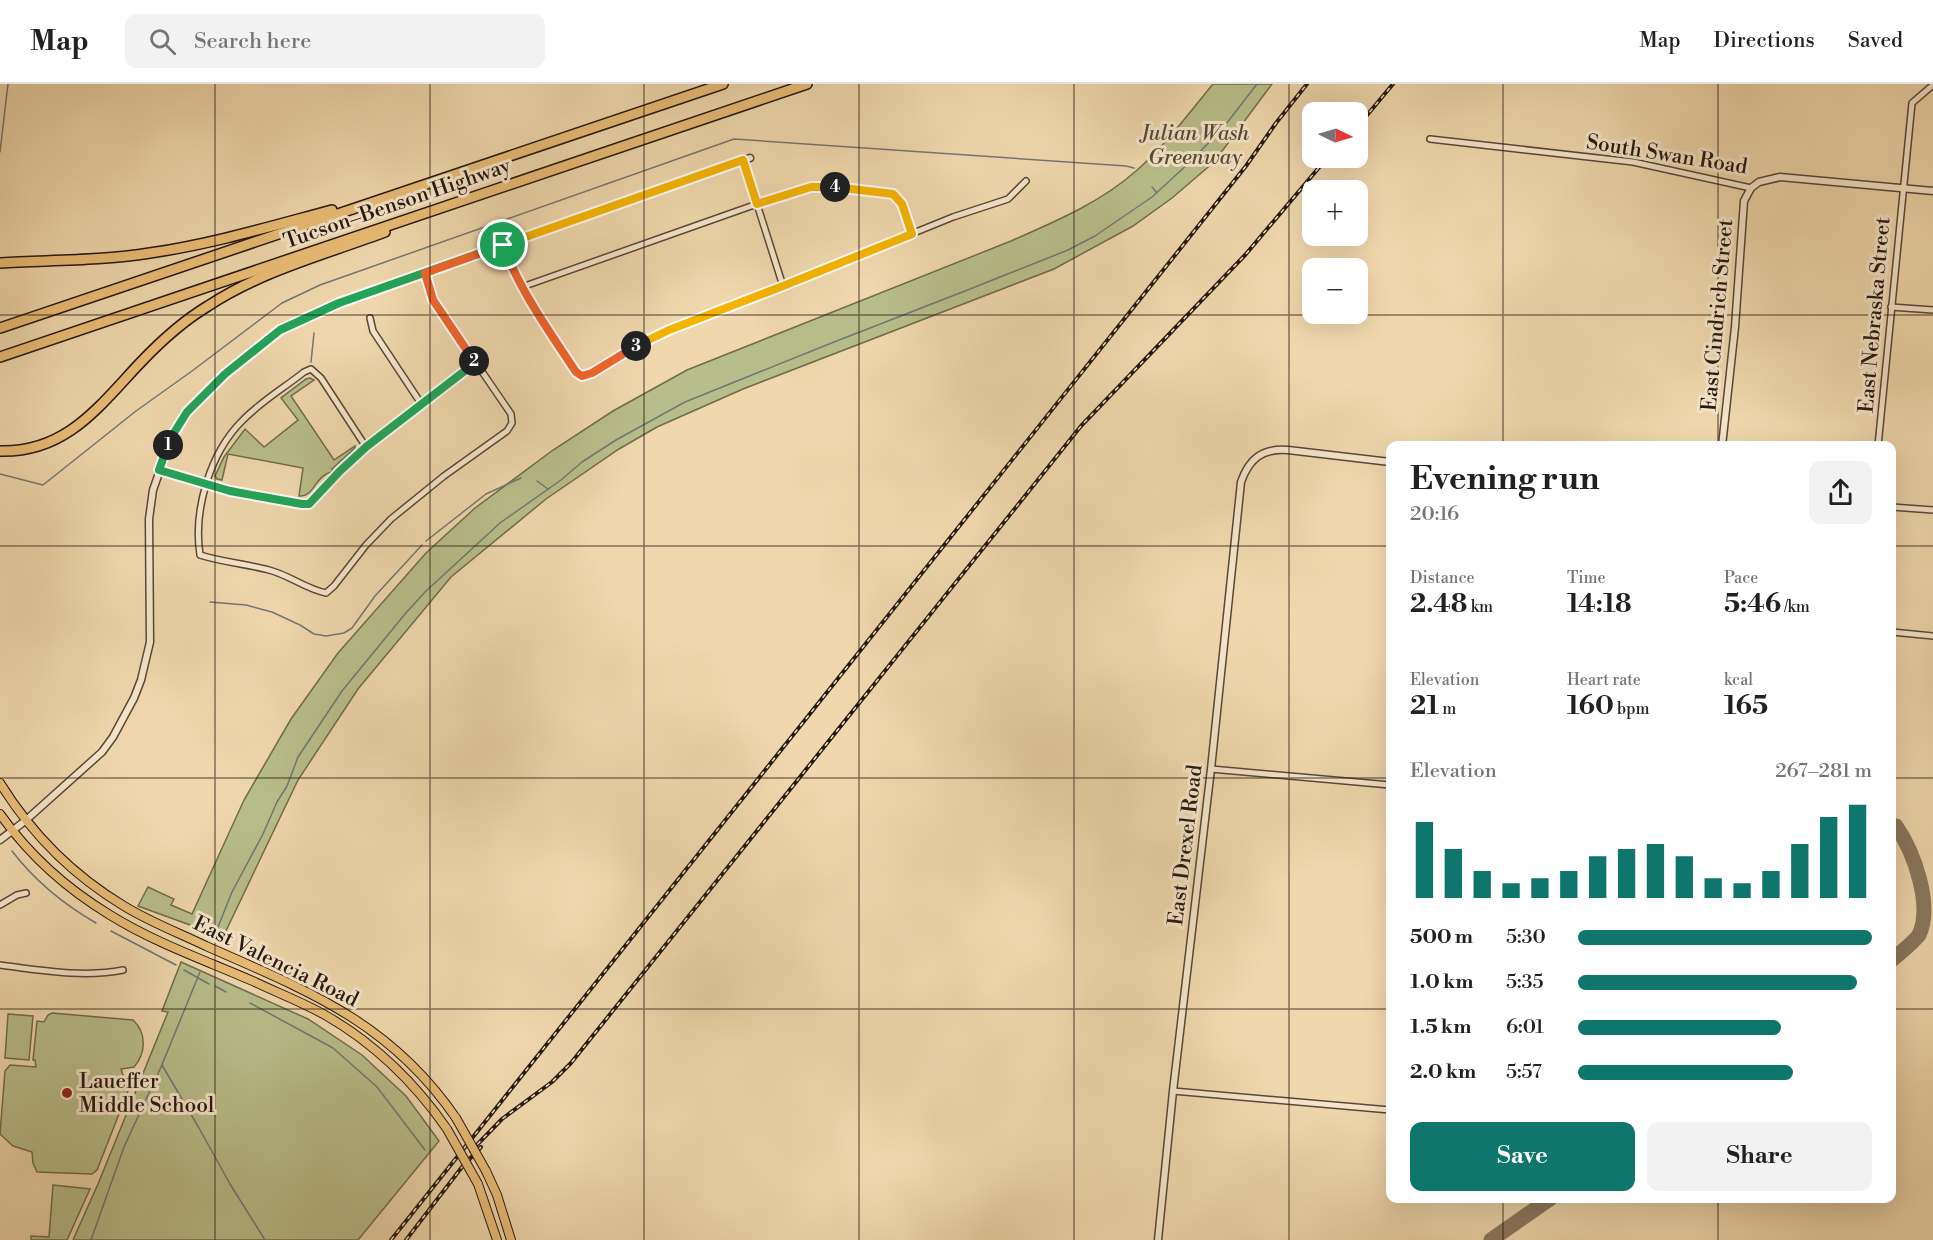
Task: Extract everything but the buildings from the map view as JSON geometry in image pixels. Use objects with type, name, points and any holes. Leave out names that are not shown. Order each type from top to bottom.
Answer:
[{"type":"highway","name":"Tucson–Benson Highway","points":[[0,328],[723,84]]},
{"type":"highway","name":"Tucson–Benson Highway","points":[[0,357],[807,84]]},
{"type":"highway","points":[[0,451],[31,448],[52,442],[69,433],[84,421],[168,335],[208,305],[237,290],[272,274],[563,166]]},
{"type":"highway","points":[[0,263],[82,260],[162,251],[201,244],[404,192]]},
{"type":"main road","name":"East Valencia Road","points":[[0,783],[25,820],[80,875],[126,907],[157,924],[310,992],[363,1024],[389,1044],[438,1094],[456,1118],[497,1195],[511,1240]]},
{"type":"main road","name":"East Valencia Road","points":[[0,814],[40,862],[71,888],[110,915],[141,932],[308,1006],[353,1033],[386,1059],[432,1108],[447,1129],[478,1185],[497,1240]]},
{"type":"street","name":"East Nebraska Street","points":[[1878,441],[1912,103],[1933,86]]},
{"type":"street","name":"South Swan Road","points":[[1430,139],[1633,162],[1751,188],[1764,180],[1780,177],[1933,191]]},
{"type":"street","points":[[0,840],[102,752],[126,716],[147,659],[151,630],[149,519],[153,490],[172,436],[187,412],[225,374],[280,330],[339,303],[746,159],[757,204],[783,286]]},
{"type":"street","points":[[503,245],[513,272],[522,287],[576,372],[582,376],[592,373],[631,348],[669,330],[953,218],[1008,199],[1026,181]]},
{"type":"street","points":[[522,287],[811,187],[835,187],[893,194],[902,204],[912,234]]},
{"type":"street","name":"East Cindrich Street","points":[[1723,441],[1735,327],[1743,207],[1751,188]]},
{"type":"street","points":[[366,447],[321,378],[311,369],[304,372],[242,420],[222,445],[214,462],[201,506],[200,555],[271,570],[326,593],[391,519],[444,476],[507,430],[512,423],[511,414],[433,300],[425,273]]},
{"type":"street","points":[[1891,307],[1933,310]]},
{"type":"street","points":[[369,318],[373,331],[422,405]]},
{"type":"street","points":[[159,470],[230,491],[309,504],[366,447],[475,363]]},
{"type":"street","name":"East Drexel Road","points":[[1158,1240],[1239,495],[1245,471],[1255,457],[1266,451],[1283,449],[1386,462]]},
{"type":"street","points":[[1896,507],[1933,510]]},
{"type":"street","points":[[1896,632],[1933,636]]},
{"type":"street","points":[[1211,769],[1386,785]]},
{"type":"street","points":[[0,905],[17,895],[26,893]]},
{"type":"street","points":[[0,965],[50,971],[109,973],[123,970]]},
{"type":"street","points":[[1173,1091],[1386,1110]]},
{"type":"green space","name":"Julian Wash Greenway","points":[[1213,84],[1272,84],[1214,162],[1172,198],[1133,226],[1054,269],[743,389],[657,427],[619,449],[546,499],[451,577],[358,689],[298,780],[223,937],[138,906],[148,887],[174,899],[171,905],[192,914],[244,800],[291,719],[338,653],[426,553],[475,508],[553,450],[613,411],[687,370],[1011,241],[1092,202],[1122,182],[1147,161]]},
{"type":"green space","points":[[310,378],[314,380],[291,396],[334,460],[355,446],[355,448],[304,496],[299,496],[303,468],[228,454],[222,480],[217,479],[215,476],[224,457],[245,429],[264,447],[298,420],[281,398]]},
{"type":"green space","points":[[181,962],[308,1019],[362,1055],[406,1096],[439,1141],[358,1240],[73,1240],[168,1012],[162,1011]]},
{"type":"green space","name":"Laueffer Middle School","points":[[52,1013],[133,1020],[143,1037],[141,1056],[134,1067],[121,1069],[128,1091],[97,1170],[92,1174],[37,1172],[32,1152],[13,1146],[0,1134],[5,1071],[10,1065],[36,1067],[35,1060],[33,1060],[37,1021],[44,1022]]},
{"type":"green space","points":[[8,1014],[33,1016],[29,1060],[5,1058]]},
{"type":"green space","points":[[53,1185],[90,1189],[67,1240],[31,1240],[31,1236],[49,1237]]},
{"type":"waterway","points":[[0,152],[8,84]]},
{"type":"waterway","points":[[214,937],[232,892],[287,786],[298,757],[342,691],[425,592],[500,523],[561,480],[582,462],[616,440],[685,402],[1068,250],[1095,236],[1152,197],[1189,163],[1223,128],[1257,84]]},
{"type":"waterway","points":[[0,474],[43,485],[136,411],[282,303],[320,285],[734,139],[1134,168]]},
{"type":"waterway","points":[[1152,187],[1157,193]]},
{"type":"waterway","points":[[311,362],[314,333]]},
{"type":"waterway","points":[[426,541],[486,494],[521,478]]},
{"type":"waterway","points":[[537,481],[548,489]]},
{"type":"waterway","points":[[210,602],[246,605],[272,612],[314,634],[326,636],[344,633],[352,628],[375,596],[422,545]]},
{"type":"waterway","points":[[12,851],[50,891],[96,923]]},
{"type":"waterway","points":[[111,931],[176,965]]},
{"type":"waterway","points":[[184,970],[209,984]]},
{"type":"waterway","points":[[91,1240],[124,1147],[161,1067],[200,972]]},
{"type":"waterway","points":[[215,986],[226,992]]},
{"type":"waterway","points":[[250,1003],[333,1048],[377,1087],[425,1150]]},
{"type":"waterway","points":[[162,1065],[265,1240]]},
{"type":"taxiway","points":[[1896,826],[1915,864],[1923,894],[1924,909],[1919,935],[1896,957]]},
{"type":"taxiway","points":[[1491,1240],[1544,1203]]},
{"type":"railway","points":[[391,1240],[1246,166],[1307,84]]},
{"type":"railway","points":[[1368,114],[1393,84]]},
{"type":"railway","points":[[471,1151],[502,1119],[552,1082],[571,1063],[1081,426],[1246,254],[1319,168]]},
{"type":"railway","points":[[406,1240],[462,1167],[481,1147]]},
{"type":"place","name":"Laueffer Middle School","points":[[67,1093]]},
{"type":"route","points":[[503,245],[339,303],[280,330],[225,374],[187,412],[172,436],[159,470],[230,491],[309,504],[366,447],[475,363],[433,300],[425,273],[503,245],[513,272],[532,304],[576,372],[582,376],[592,373],[631,348],[669,330],[912,234],[902,204],[893,194],[835,187],[811,187],[757,204],[743,160],[503,245]]}]
